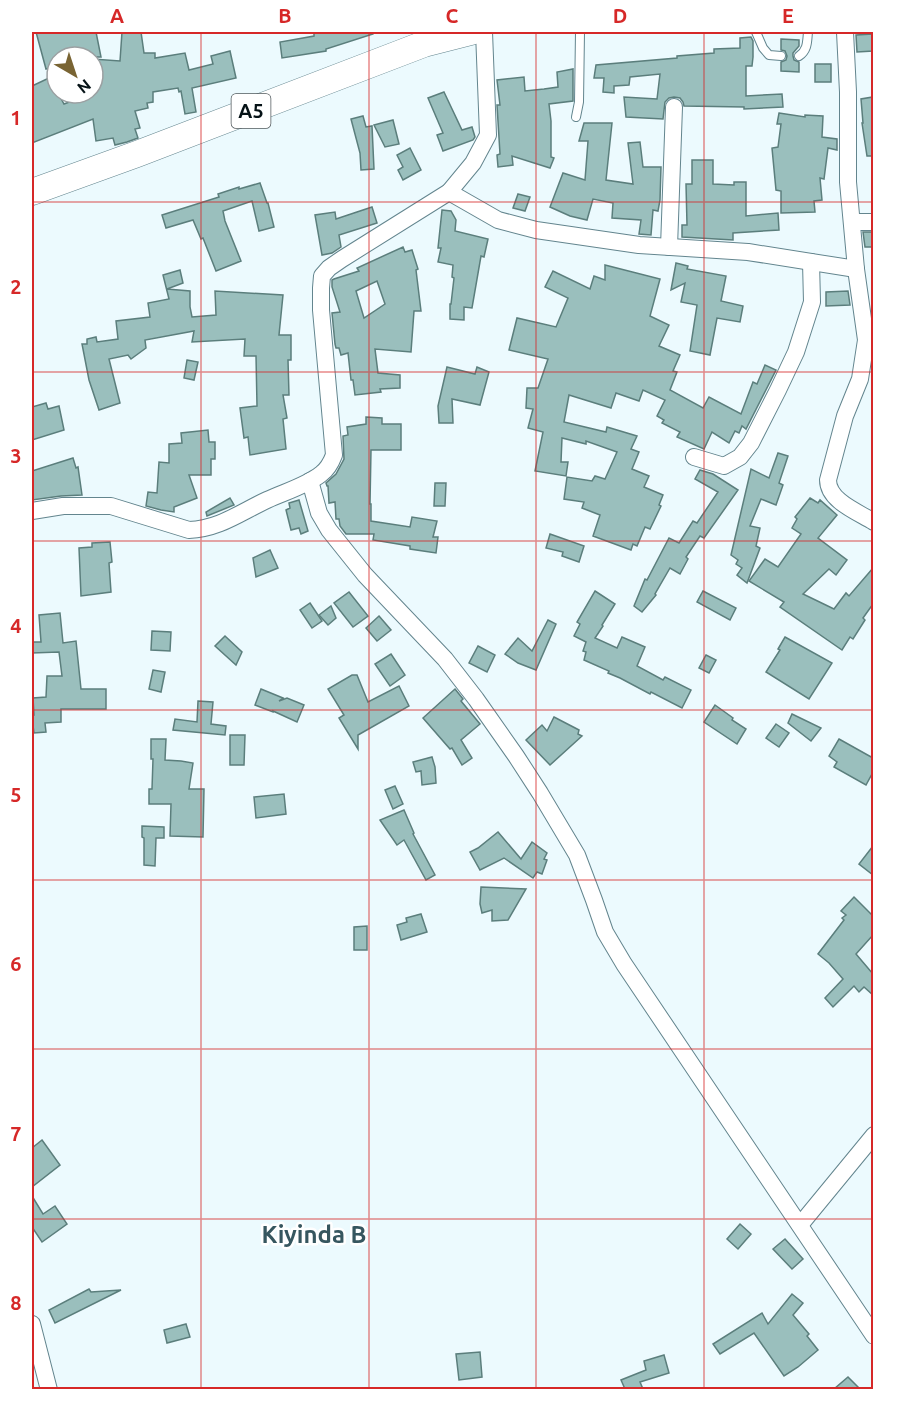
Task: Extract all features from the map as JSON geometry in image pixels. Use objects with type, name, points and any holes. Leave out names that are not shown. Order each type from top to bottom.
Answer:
[{"type":"main road","name":"A5","points":[[32,192],[158,146],[426,38],[471,32]]},
{"type":"street","points":[[32,511],[63,506],[111,506],[189,530],[202,529],[216,525],[322,474],[334,455],[321,310],[322,276],[342,259],[449,192],[473,163],[488,135],[484,32]]},
{"type":"street","points":[[845,32],[848,182],[856,269],[866,340],[860,379],[845,416],[828,486],[840,502],[873,522]]},
{"type":"street","points":[[669,247],[674,107]]},
{"type":"street","points":[[449,192],[498,220],[536,230],[639,245],[748,252],[856,269]]},
{"type":"street","points":[[852,222],[873,222]]},
{"type":"street","points":[[694,458],[724,466],[740,457],[751,442],[796,352],[812,302],[811,262]]},
{"type":"street","points":[[310,481],[319,513],[329,530],[365,575],[445,659],[516,756],[577,855],[605,932],[624,964],[873,1336]]},
{"type":"street","points":[[800,1226],[873,1135]]},
{"type":"street","points":[[32,1324],[50,1389]]},
{"type":"lane","points":[[576,117],[579,102],[580,32]]},
{"type":"lane","points":[[756,32],[769,55],[781,56]]},
{"type":"lane","points":[[799,56],[806,48],[808,32]]},
{"type":"building","points":[[36,32],[96,32],[99,45],[45,45],[45,65]]},
{"type":"building","points":[[122,32],[141,32],[144,53],[155,53],[155,58],[185,53],[189,70],[213,64],[211,56],[230,51],[236,78],[192,88],[196,112],[185,114],[181,91],[179,92],[178,88],[153,92],[153,102],[147,103],[148,108],[135,111],[140,128],[135,129],[138,138],[127,142],[115,145],[113,138],[96,141],[93,119],[32,143],[32,86],[45,80],[45,105],[105,105],[105,60],[120,61]]},
{"type":"building","points":[[314,32],[373,32],[373,34],[326,49],[326,51],[282,58],[280,42],[314,36]]},
{"type":"building","points":[[873,34],[873,51],[857,52],[856,35]]},
{"type":"building","points":[[751,37],[753,57],[752,66],[746,66],[746,96],[782,94],[783,107],[744,109],[744,107],[684,106],[680,98],[674,97],[665,102],[663,119],[626,117],[624,97],[657,99],[660,74],[630,77],[629,85],[614,86],[614,93],[603,92],[604,78],[594,78],[596,65],[714,53],[714,49],[740,48],[740,38]]},
{"type":"building","points":[[781,39],[799,40],[799,46],[793,56],[794,60],[799,62],[799,72],[781,71],[781,62],[786,60],[787,56],[785,51],[781,50]]},
{"type":"building","points":[[815,64],[831,64],[831,82],[815,82]]},
{"type":"building","points":[[573,69],[573,101],[549,104],[551,157],[554,158],[550,168],[512,156],[513,165],[498,167],[497,155],[500,154],[497,105],[500,105],[497,80],[524,77],[525,91],[558,87],[557,72]]},
{"type":"building","points":[[444,92],[462,130],[472,127],[475,137],[473,140],[443,151],[437,135],[443,133],[428,98]]},
{"type":"building","points":[[873,97],[873,156],[867,156],[861,99]]},
{"type":"building","points":[[779,113],[805,117],[805,115],[823,116],[822,137],[837,139],[837,150],[828,148],[824,179],[820,178],[822,200],[814,201],[815,212],[781,213],[781,191],[776,190],[772,148],[778,147],[781,124],[777,124]]},
{"type":"building","points":[[363,116],[366,127],[372,126],[374,169],[361,170],[360,153],[351,119]]},
{"type":"building","points":[[393,120],[399,144],[385,147],[374,125]]},
{"type":"building","points":[[584,123],[612,123],[606,180],[633,184],[628,143],[640,142],[643,167],[661,167],[660,200],[658,211],[653,210],[651,235],[639,234],[641,220],[612,218],[613,203],[593,199],[587,220],[570,216],[550,207],[563,173],[585,180],[588,141],[579,141]]},
{"type":"building","points":[[410,148],[421,170],[403,180],[398,170],[403,167],[397,155]]},
{"type":"building","points":[[692,160],[713,160],[713,184],[734,185],[734,182],[746,182],[746,216],[778,213],[779,230],[733,233],[733,240],[682,237],[682,225],[687,225],[686,184],[692,184]]},
{"type":"building","points":[[260,183],[274,227],[259,231],[252,201],[223,211],[241,261],[216,271],[193,220],[166,228],[162,215],[219,197],[218,194],[239,187],[239,189]]},
{"type":"building","points":[[518,194],[530,197],[525,211],[513,208]]},
{"type":"building","points":[[372,207],[377,223],[339,235],[341,247],[332,253],[322,255],[315,215],[335,212],[336,219]]},
{"type":"building","points":[[442,210],[451,211],[456,220],[455,231],[488,239],[484,257],[481,256],[472,308],[464,307],[464,320],[450,319],[453,265],[438,262],[441,248],[438,248]]},
{"type":"building","points":[[863,232],[873,232],[873,247],[865,247]]},
{"type":"building","points":[[403,247],[405,252],[412,250],[418,269],[416,270],[421,311],[414,311],[411,352],[375,349],[378,373],[400,375],[400,388],[380,389],[381,392],[355,395],[348,353],[341,355],[339,348],[336,348],[332,313],[340,312],[332,280],[359,271],[357,268]],"holes":[[[377,281],[385,304],[364,318],[356,291]]]},
{"type":"building","points":[[676,263],[688,266],[687,269],[726,276],[721,301],[743,306],[740,322],[717,318],[710,355],[690,351],[697,305],[681,302],[685,283],[671,290]]},
{"type":"building","points":[[605,265],[660,279],[650,316],[669,325],[659,346],[680,355],[673,371],[677,372],[670,390],[703,408],[709,397],[741,414],[753,382],[757,384],[765,365],[776,370],[746,429],[742,426],[739,433],[735,431],[729,443],[712,432],[704,449],[677,437],[680,432],[662,423],[664,420],[657,416],[665,400],[643,390],[639,401],[616,393],[611,408],[569,395],[564,422],[606,432],[607,427],[637,436],[631,449],[639,452],[632,469],[649,476],[644,487],[663,495],[659,505],[661,506],[650,529],[645,527],[637,546],[633,544],[631,550],[593,536],[600,515],[582,508],[584,502],[564,499],[567,477],[592,481],[595,476],[605,479],[617,452],[586,441],[586,444],[562,438],[561,462],[568,462],[566,476],[535,471],[543,432],[528,428],[533,409],[526,408],[527,388],[538,388],[548,359],[509,350],[517,318],[556,327],[568,298],[545,287],[553,271],[590,289],[594,276],[605,280]]},
{"type":"building","points":[[180,270],[183,283],[167,289],[190,291],[192,317],[216,315],[215,291],[283,295],[279,335],[291,335],[291,360],[288,360],[289,395],[283,395],[287,418],[283,419],[286,449],[250,455],[248,437],[244,438],[240,408],[257,406],[256,356],[244,356],[245,339],[192,342],[194,331],[145,340],[146,348],[131,359],[128,355],[109,359],[120,403],[99,410],[89,380],[82,344],[87,344],[87,339],[96,337],[97,342],[118,339],[116,321],[150,317],[148,303],[169,299],[163,275]]},
{"type":"building","points":[[848,291],[850,305],[826,306],[826,292]]},
{"type":"building","points":[[187,360],[198,362],[194,380],[184,378]]},
{"type":"building","points":[[447,367],[475,374],[477,367],[489,372],[480,405],[452,399],[453,423],[439,423],[438,406]]},
{"type":"building","points":[[46,403],[48,409],[59,406],[64,430],[32,440],[32,407]]},
{"type":"building","points":[[366,417],[382,418],[382,424],[401,424],[401,450],[371,450],[371,521],[410,527],[412,517],[437,521],[433,537],[438,537],[436,553],[373,540],[374,534],[346,534],[340,526],[339,519],[336,519],[335,502],[329,503],[326,483],[336,474],[344,459],[343,436],[348,435],[347,427],[366,424]]},
{"type":"building","points":[[208,430],[209,442],[215,442],[215,459],[211,459],[211,475],[189,475],[197,498],[174,507],[174,512],[146,506],[148,492],[157,493],[159,462],[169,463],[169,444],[182,443],[181,433]]},
{"type":"building","points":[[778,453],[788,456],[779,483],[783,485],[776,505],[761,499],[750,526],[760,528],[756,546],[760,548],[747,583],[737,575],[742,568],[736,564],[738,560],[731,555],[751,469],[769,478]]},
{"type":"building","points":[[73,458],[76,468],[78,467],[82,495],[32,500],[32,471]]},
{"type":"building","points":[[700,470],[713,474],[738,490],[704,538],[700,536],[686,557],[688,559],[680,574],[670,568],[656,595],[642,612],[634,606],[645,579],[647,580],[669,538],[679,543],[693,521],[697,523],[718,492],[695,479]]},
{"type":"building","points":[[435,483],[446,483],[445,506],[434,506]]},
{"type":"building","points":[[230,498],[234,505],[207,516],[206,512]]},
{"type":"building","points":[[810,498],[818,503],[820,500],[837,515],[818,538],[847,560],[836,575],[829,569],[803,594],[834,609],[846,593],[849,596],[873,568],[873,604],[853,639],[850,637],[842,650],[780,607],[784,602],[749,581],[765,559],[778,567],[801,534],[792,528],[797,519],[795,517]]},
{"type":"building","points":[[299,500],[308,531],[301,534],[299,528],[291,530],[286,510],[290,508],[289,503]]},
{"type":"building","points":[[550,534],[584,546],[579,562],[562,556],[563,552],[546,548]]},
{"type":"building","points":[[110,542],[111,592],[81,596],[79,548],[92,547],[92,543]]},
{"type":"building","points":[[270,550],[278,568],[256,577],[253,558]]},
{"type":"building","points":[[595,591],[615,604],[595,638],[617,648],[622,637],[645,647],[637,666],[663,680],[665,677],[691,690],[682,708],[584,660],[586,652],[583,651],[586,642],[574,636],[580,624],[577,622]]},
{"type":"building","points":[[703,591],[736,608],[730,620],[697,602]]},
{"type":"building","points":[[349,592],[368,616],[353,627],[334,603]]},
{"type":"building","points":[[310,603],[322,621],[312,628],[300,610]]},
{"type":"building","points":[[331,606],[336,618],[328,625],[319,615]]},
{"type":"building","points":[[60,613],[63,643],[76,641],[81,689],[106,689],[106,709],[61,709],[61,722],[45,723],[46,732],[34,733],[33,698],[46,697],[47,676],[62,676],[59,652],[32,653],[32,642],[41,642],[39,615]]},
{"type":"building","points":[[379,616],[391,630],[377,641],[366,628]]},
{"type":"building","points":[[548,620],[556,624],[536,670],[518,663],[505,654],[518,638],[532,651]]},
{"type":"building","points":[[152,631],[171,632],[170,651],[151,650]]},
{"type":"building","points":[[225,636],[242,652],[236,665],[215,646]]},
{"type":"building","points":[[785,637],[832,663],[809,699],[766,672],[780,650],[778,649]]},
{"type":"building","points":[[478,646],[495,655],[487,672],[469,663]]},
{"type":"building","points":[[391,654],[405,675],[390,686],[375,664]]},
{"type":"building","points":[[706,655],[716,660],[709,673],[699,668]]},
{"type":"building","points":[[153,670],[165,672],[161,692],[149,689]]},
{"type":"building","points":[[352,675],[357,675],[368,702],[399,686],[409,706],[358,735],[358,749],[339,718],[344,715],[328,689]]},
{"type":"building","points":[[261,689],[283,698],[279,701],[287,698],[304,705],[297,722],[255,705]]},
{"type":"building","points":[[455,689],[463,699],[461,701],[480,724],[461,740],[472,758],[462,765],[452,748],[450,749],[423,718]]},
{"type":"building","points":[[198,701],[213,702],[211,724],[226,726],[225,735],[173,730],[175,719],[197,722]]},
{"type":"building","points":[[715,705],[746,729],[737,744],[704,722]]},
{"type":"building","points":[[792,714],[821,728],[811,741],[788,723]]},
{"type":"building","points":[[554,717],[579,730],[578,734],[582,736],[550,765],[526,740],[542,725],[547,731]]},
{"type":"building","points":[[776,724],[789,733],[779,747],[766,738]]},
{"type":"building","points":[[230,735],[245,735],[244,765],[230,765]]},
{"type":"building","points":[[151,739],[166,739],[165,760],[193,763],[189,789],[204,789],[203,837],[170,836],[171,804],[149,804],[153,759],[151,759]]},
{"type":"building","points":[[839,739],[873,758],[873,772],[866,785],[834,767],[837,762],[829,756]]},
{"type":"building","points":[[432,757],[436,783],[422,785],[421,771],[416,772],[413,762]]},
{"type":"building","points":[[395,786],[403,804],[393,809],[385,790]]},
{"type":"building","points":[[284,794],[286,814],[256,818],[254,797]]},
{"type":"building","points":[[404,810],[413,834],[435,875],[426,880],[404,840],[397,845],[380,820]]},
{"type":"building","points":[[142,826],[164,827],[164,838],[156,838],[155,866],[144,865]]},
{"type":"building","points":[[498,832],[521,859],[532,842],[547,853],[542,874],[537,872],[533,878],[504,858],[480,870],[470,852]]},
{"type":"building","points":[[873,846],[873,875],[859,864]]},
{"type":"building","points":[[481,887],[526,889],[508,920],[492,921],[492,910],[482,913]]},
{"type":"building","points":[[854,897],[873,916],[873,935],[856,954],[873,974],[873,995],[864,987],[859,992],[854,986],[833,1007],[825,998],[843,979],[818,954],[844,920],[842,918],[846,915],[841,911]]},
{"type":"building","points":[[421,914],[427,932],[401,940],[397,925],[407,922],[406,918]]},
{"type":"building","points":[[367,926],[367,950],[354,950],[354,927]]},
{"type":"building","points":[[42,1140],[60,1165],[32,1187],[32,1148]]},
{"type":"building","points":[[32,1196],[43,1214],[55,1206],[67,1224],[42,1242],[32,1227]]},
{"type":"building","points":[[740,1224],[751,1234],[738,1249],[727,1239]]},
{"type":"building","points":[[785,1239],[803,1259],[792,1269],[773,1249]]},
{"type":"building","points":[[89,1289],[91,1292],[121,1290],[55,1323],[49,1310]]},
{"type":"building","points":[[792,1294],[803,1303],[793,1315],[809,1334],[807,1336],[818,1350],[798,1367],[784,1376],[754,1333],[720,1354],[713,1344],[762,1313],[768,1324]]},
{"type":"building","points":[[186,1324],[190,1337],[167,1343],[164,1330]]},
{"type":"building","points":[[480,1352],[482,1377],[459,1380],[456,1354]]},
{"type":"building","points":[[664,1355],[669,1373],[640,1382],[643,1389],[625,1389],[621,1380],[646,1370],[644,1361]]},
{"type":"building","points":[[848,1377],[860,1389],[834,1389]]},
{"type":"district","name":"Kiyinda B","points":[[314,1235]]}]
